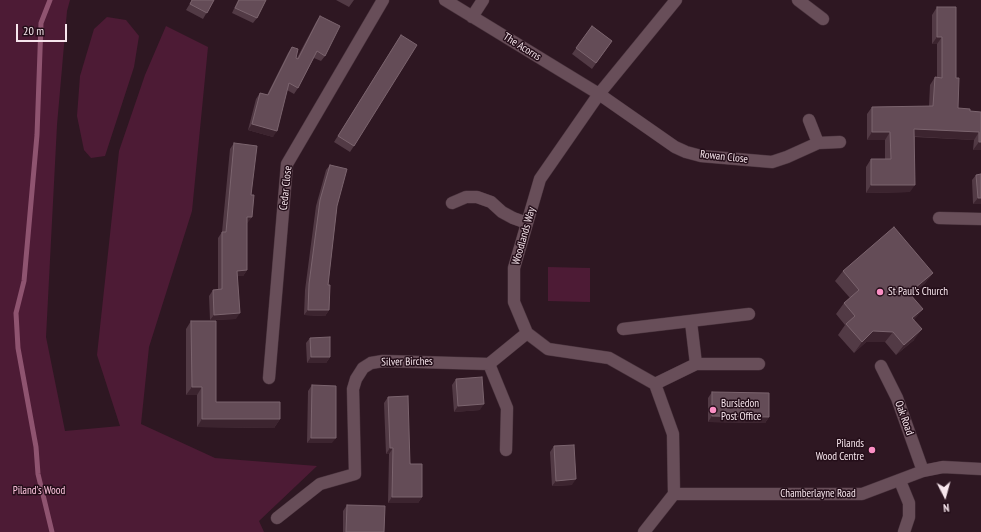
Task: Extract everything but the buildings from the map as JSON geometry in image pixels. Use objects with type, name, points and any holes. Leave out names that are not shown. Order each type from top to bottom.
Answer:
[{"type":"street","name":"Cedar Close","points":[[269,378],[287,164],[383,0]]},
{"type":"street","name":"The Acorns","points":[[445,0],[599,94]]},
{"type":"street","points":[[472,16],[482,0]]},
{"type":"street","name":"Woodlands Way","points":[[655,384],[609,358],[548,349],[527,333],[514,302],[514,268],[540,178],[599,94],[676,0]]},
{"type":"street","points":[[798,0],[823,19]]},
{"type":"street","name":"Rowan Close","points":[[599,94],[675,147],[701,156],[772,162],[818,143],[840,142]]},
{"type":"street","points":[[809,120],[818,143]]},
{"type":"street","points":[[452,203],[466,197],[477,197],[491,202],[502,212],[527,223]]},
{"type":"street","points":[[939,218],[981,219]]},
{"type":"street","points":[[623,329],[749,314]]},
{"type":"street","points":[[691,322],[696,364]]},
{"type":"street","points":[[506,450],[506,408],[489,364],[527,333]]},
{"type":"street","name":"Silver Birches","points":[[277,518],[320,484],[355,474],[353,389],[356,379],[363,368],[371,363],[383,361],[489,364]]},
{"type":"street","points":[[644,532],[674,494],[674,434],[655,384],[696,364],[759,364]]},
{"type":"street","name":"Oak Road","points":[[881,366],[897,398],[923,471]]},
{"type":"street","name":"Chamberlayne Road","points":[[674,494],[862,494],[900,481],[923,471],[942,467],[981,469]]},
{"type":"street","points":[[900,481],[909,503],[909,517],[904,532]]},
{"type":"green space","name":"Piland's Wood","points":[[0,0],[70,0],[67,11],[57,125],[46,337],[65,431],[120,426],[97,355],[119,151],[145,75],[166,26],[208,47],[192,211],[149,347],[141,424],[215,458],[317,466],[259,521],[264,532],[0,532]]},
{"type":"green space","points":[[107,17],[126,20],[139,36],[134,67],[105,156],[91,158],[84,150],[77,116],[80,76],[94,29]]},
{"type":"green space","points":[[548,267],[590,268],[590,302],[548,301]]},
{"type":"waterway","points":[[50,0],[41,23],[37,135],[24,281],[16,313],[18,348],[36,447],[38,474],[52,532]]},
{"type":"place","name":"St Paul’s Church","points":[[880,292]]},
{"type":"place","name":"Bursledon Post Office","points":[[713,410]]},
{"type":"place","name":"Pilands Wood Centre","points":[[872,450]]}]
